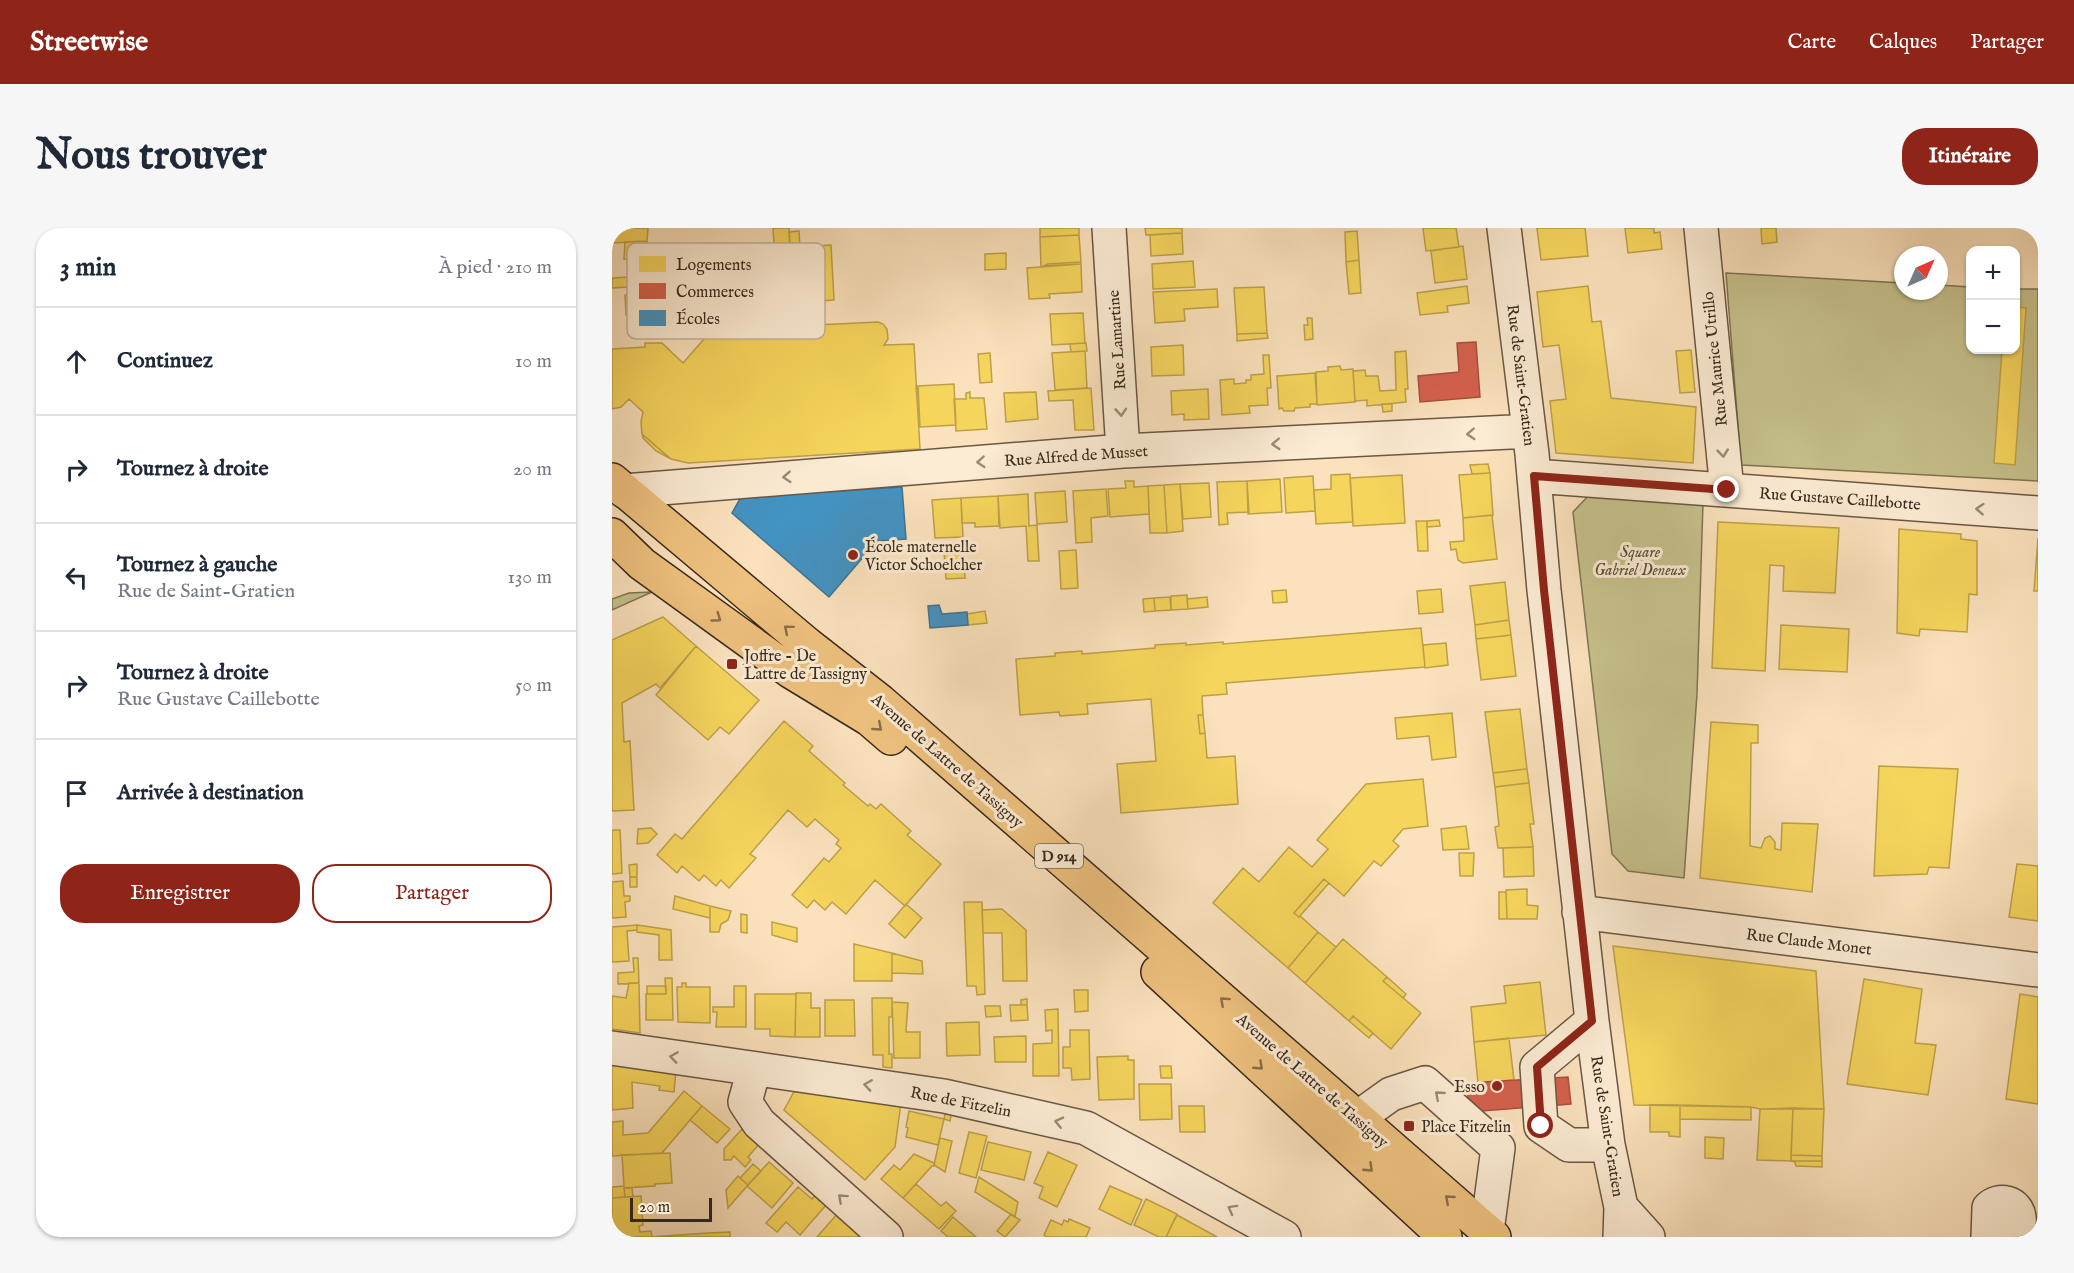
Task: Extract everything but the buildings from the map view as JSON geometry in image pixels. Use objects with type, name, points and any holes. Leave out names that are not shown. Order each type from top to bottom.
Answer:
[{"type":"main road","points":[[615,546],[617,485]]},
{"type":"main road","name":"Avenue de Lattre de Tassigny","points":[[617,485],[798,637],[880,700],[1490,1234]]},
{"type":"main road","name":"Avenue de Lattre de Tassigny","points":[[615,546],[790,671],[869,719],[1075,896],[1424,1226],[1445,1237]]},
{"type":"street","name":"Rue Lamartine","points":[[1109,228],[1123,451]]},
{"type":"street","name":"Rue de Saint-Gratien","points":[[1504,228],[1534,476],[1579,912],[1608,1145],[1621,1222]]},
{"type":"street","name":"Rue Maurice Utrillo","points":[[1701,228],[1727,490]]},
{"type":"street","name":"Rue Alfred de Musset","points":[[617,485],[1123,451],[1529,431]]},
{"type":"street","name":"Rue Gustave Caillebotte","points":[[1534,476],[2038,513]]},
{"type":"street","name":"Rue Claude Monet","points":[[1579,912],[2038,970]]},
{"type":"street","points":[[1592,1021],[1537,1067],[1541,1126],[1569,1145],[1608,1145]]},
{"type":"street","name":"Rue de Fitzelin","points":[[612,1048],[944,1096],[1086,1128],[1284,1237]]},
{"type":"street","points":[[754,1069],[745,1102],[759,1123],[886,1237]]},
{"type":"street","points":[[1356,1119],[1391,1094],[1425,1083],[1498,1148],[1490,1234]]},
{"type":"street","points":[[1988,1237],[1989,1208],[1998,1202],[2022,1202]]},
{"type":"street","points":[[2018,1237],[2019,1215],[2014,1207],[2022,1202]]},
{"type":"street","points":[[1621,1222],[1647,1237]]},
{"type":"green space","points":[[1726,273],[1894,282],[1894,300],[1948,300],[1948,286],[1966,287],[1966,354],[2020,354],[2020,289],[2038,289],[2038,481],[1741,465]]},
{"type":"green space","name":"Square Gabriel Deneux","points":[[1591,493],[1703,503],[1697,694],[1684,878],[1628,871],[1612,854],[1573,512]]},
{"type":"green space","points":[[652,592],[612,610],[612,599],[629,593]]},
{"type":"place","name":"École maternelle Victor Schoelcher","points":[[853,555]]},
{"type":"place","name":"Joffre - De Lattre de Tassigny","points":[[732,664]]},
{"type":"place","name":"Esso","points":[[1497,1086]]},
{"type":"place","name":"Place Fitzelin","points":[[1409,1126]]},
{"type":"route","points":[[1541,1126],[1537,1067],[1592,1021],[1544,590],[1534,476],[1727,490]]}]
